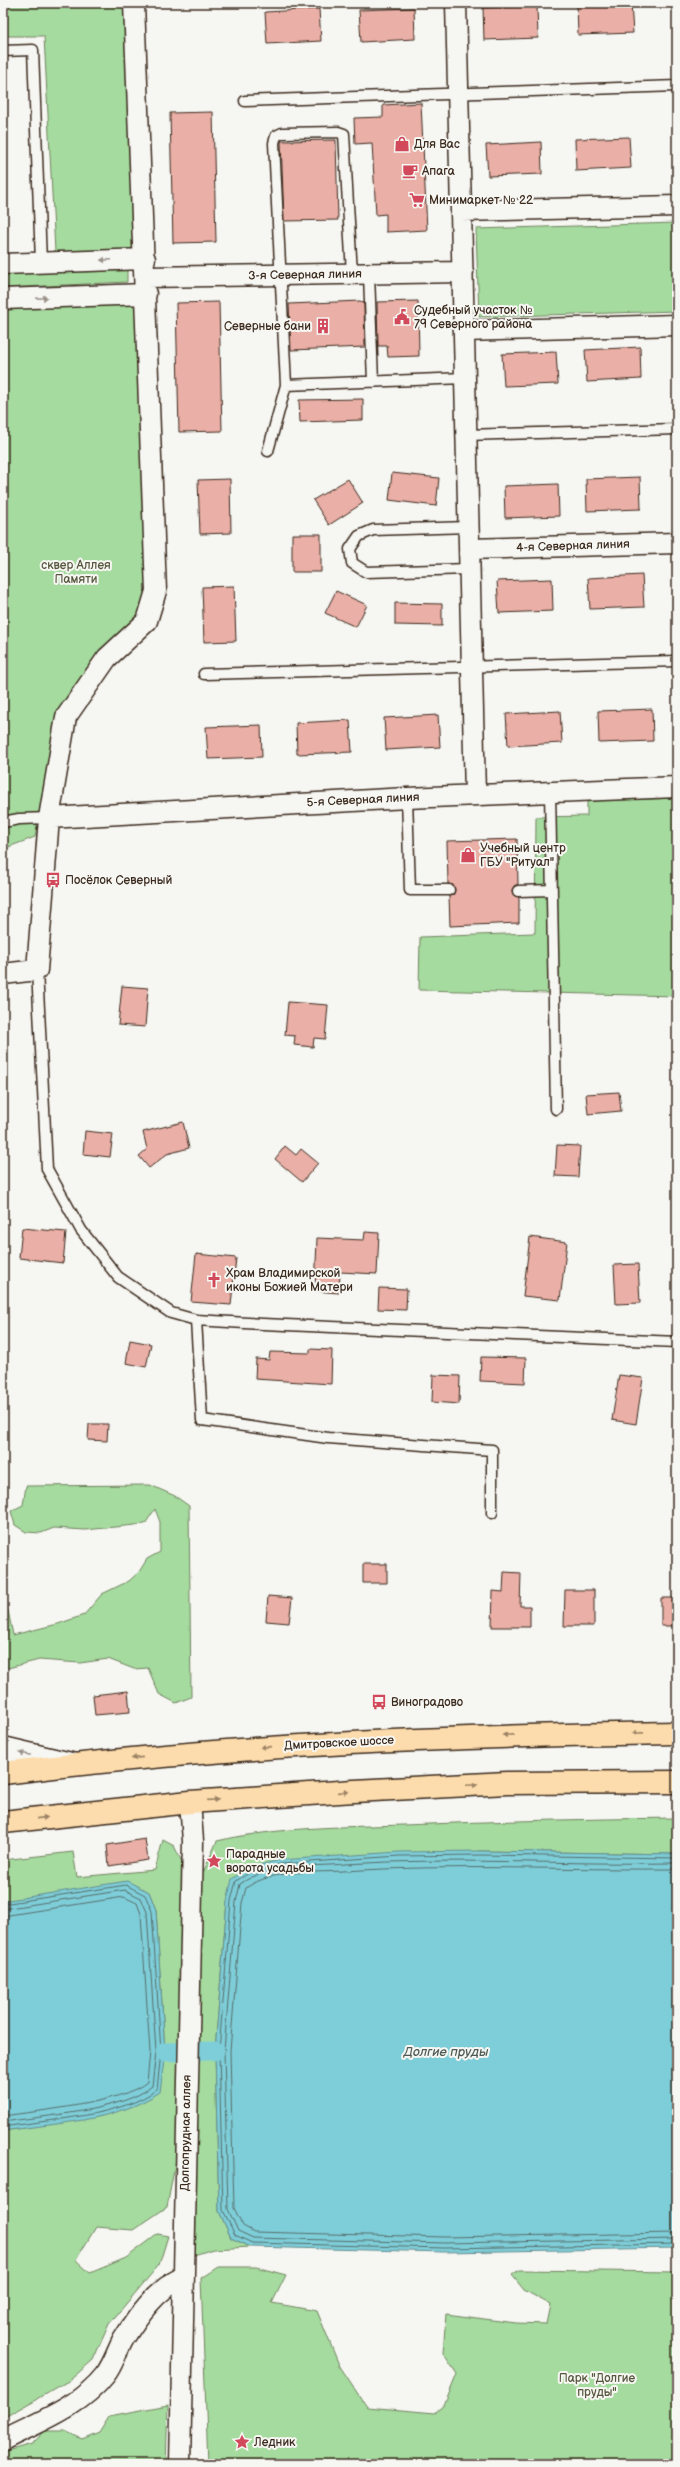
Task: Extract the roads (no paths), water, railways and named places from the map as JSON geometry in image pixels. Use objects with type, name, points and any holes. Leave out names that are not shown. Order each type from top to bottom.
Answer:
[{"type":"highway","name":"Дмитровское шоссе","points":[[3,1773],[194,1752],[381,1740],[514,1735],[677,1733]]},
{"type":"highway","points":[[3,1822],[190,1802],[507,1783],[677,1782]]},
{"type":"street","points":[[3,974],[38,970],[48,818],[66,717],[107,658],[148,621],[156,591],[146,277],[134,3]]},
{"type":"street","points":[[456,3],[475,795]]},
{"type":"street","points":[[461,211],[677,206]]},
{"type":"street","name":"3-я Северная линия","points":[[3,264],[41,262],[146,277]]},
{"type":"street","name":"3-я Северная линия","points":[[3,299],[146,277],[463,272]]},
{"type":"street","points":[[465,331],[677,324]]},
{"type":"street","name":"4-я Северная линия","points":[[469,549],[677,543]]},
{"type":"street","name":"5-я Северная линия","points":[[48,818],[407,798],[677,787]]},
{"type":"street","points":[[3,1748],[74,1764]]},
{"type":"street","name":"Долгопрудная аллея","points":[[180,2464],[183,2398],[183,2277],[193,1841],[190,1802]]},
{"type":"street","points":[[3,2440],[78,2401],[106,2375],[123,2340],[150,2301],[167,2285],[183,2277]]},
{"type":"lane","points":[[3,51],[33,50],[41,262]]},
{"type":"lane","points":[[245,101],[677,86]]},
{"type":"lane","points":[[268,451],[286,384],[279,275],[274,143],[276,136],[282,133],[338,132],[344,134],[373,382]]},
{"type":"lane","points":[[286,384],[465,378]]},
{"type":"lane","points":[[466,435],[677,429]]},
{"type":"lane","points":[[469,527],[374,530],[358,536],[350,548],[352,563],[366,572],[470,569]]},
{"type":"lane","points":[[204,674],[677,661]]},
{"type":"lane","points":[[550,792],[556,1109]]},
{"type":"lane","points":[[407,798],[410,890],[449,890]]},
{"type":"lane","points":[[3,822],[19,818],[48,818]]},
{"type":"lane","points":[[518,891],[552,890]]},
{"type":"lane","points":[[38,970],[47,1169],[81,1230],[118,1277],[171,1313],[196,1320],[677,1342]]},
{"type":"lane","points":[[196,1320],[202,1420],[328,1438],[492,1450],[492,1513]]},
{"type":"water","name":"Долгие пруды","points":[[480,1851],[677,1854],[677,2248],[444,2252],[251,2247],[231,2238],[219,2211],[215,2051],[227,1901],[232,1879],[250,1867],[280,1860],[399,1852]]},
{"type":"water","points":[[127,1881],[149,1892],[156,1910],[165,2052],[160,2092],[124,2110],[84,2120],[3,2131],[3,1901]]},
{"type":"waterway","points":[[165,2052],[215,2051]]},
{"type":"place","name":"Для Вас","points":[[402,144]]},
{"type":"place","name":"Апага","points":[[410,171]]},
{"type":"place","name":"Минимаркет № 22","points":[[417,200]]},
{"type":"place","name":"Судебный участок № 79 Северного района","points":[[402,317]]},
{"type":"place","name":"Северные бани","points":[[323,326]]},
{"type":"place","name":"Учебный центр ГБУ \"Ритуал\"","points":[[468,855]]},
{"type":"place","name":"Посёлок Северный","points":[[53,880]]},
{"type":"place","name":"Храм Владимирской иконы Божией Матери","points":[[214,1280]]},
{"type":"place","name":"Виноградово","points":[[379,1702]]},
{"type":"place","name":"Парадные ворота усадьбы","points":[[214,1861]]},
{"type":"place","name":"Ледник","points":[[242,2442]]},
{"type":"park label","name":"сквер Аллея Памяти","points":[[76,572]]},
{"type":"park label","name":"Парк \"Долгие пруды\"","points":[[597,2385]]}]
